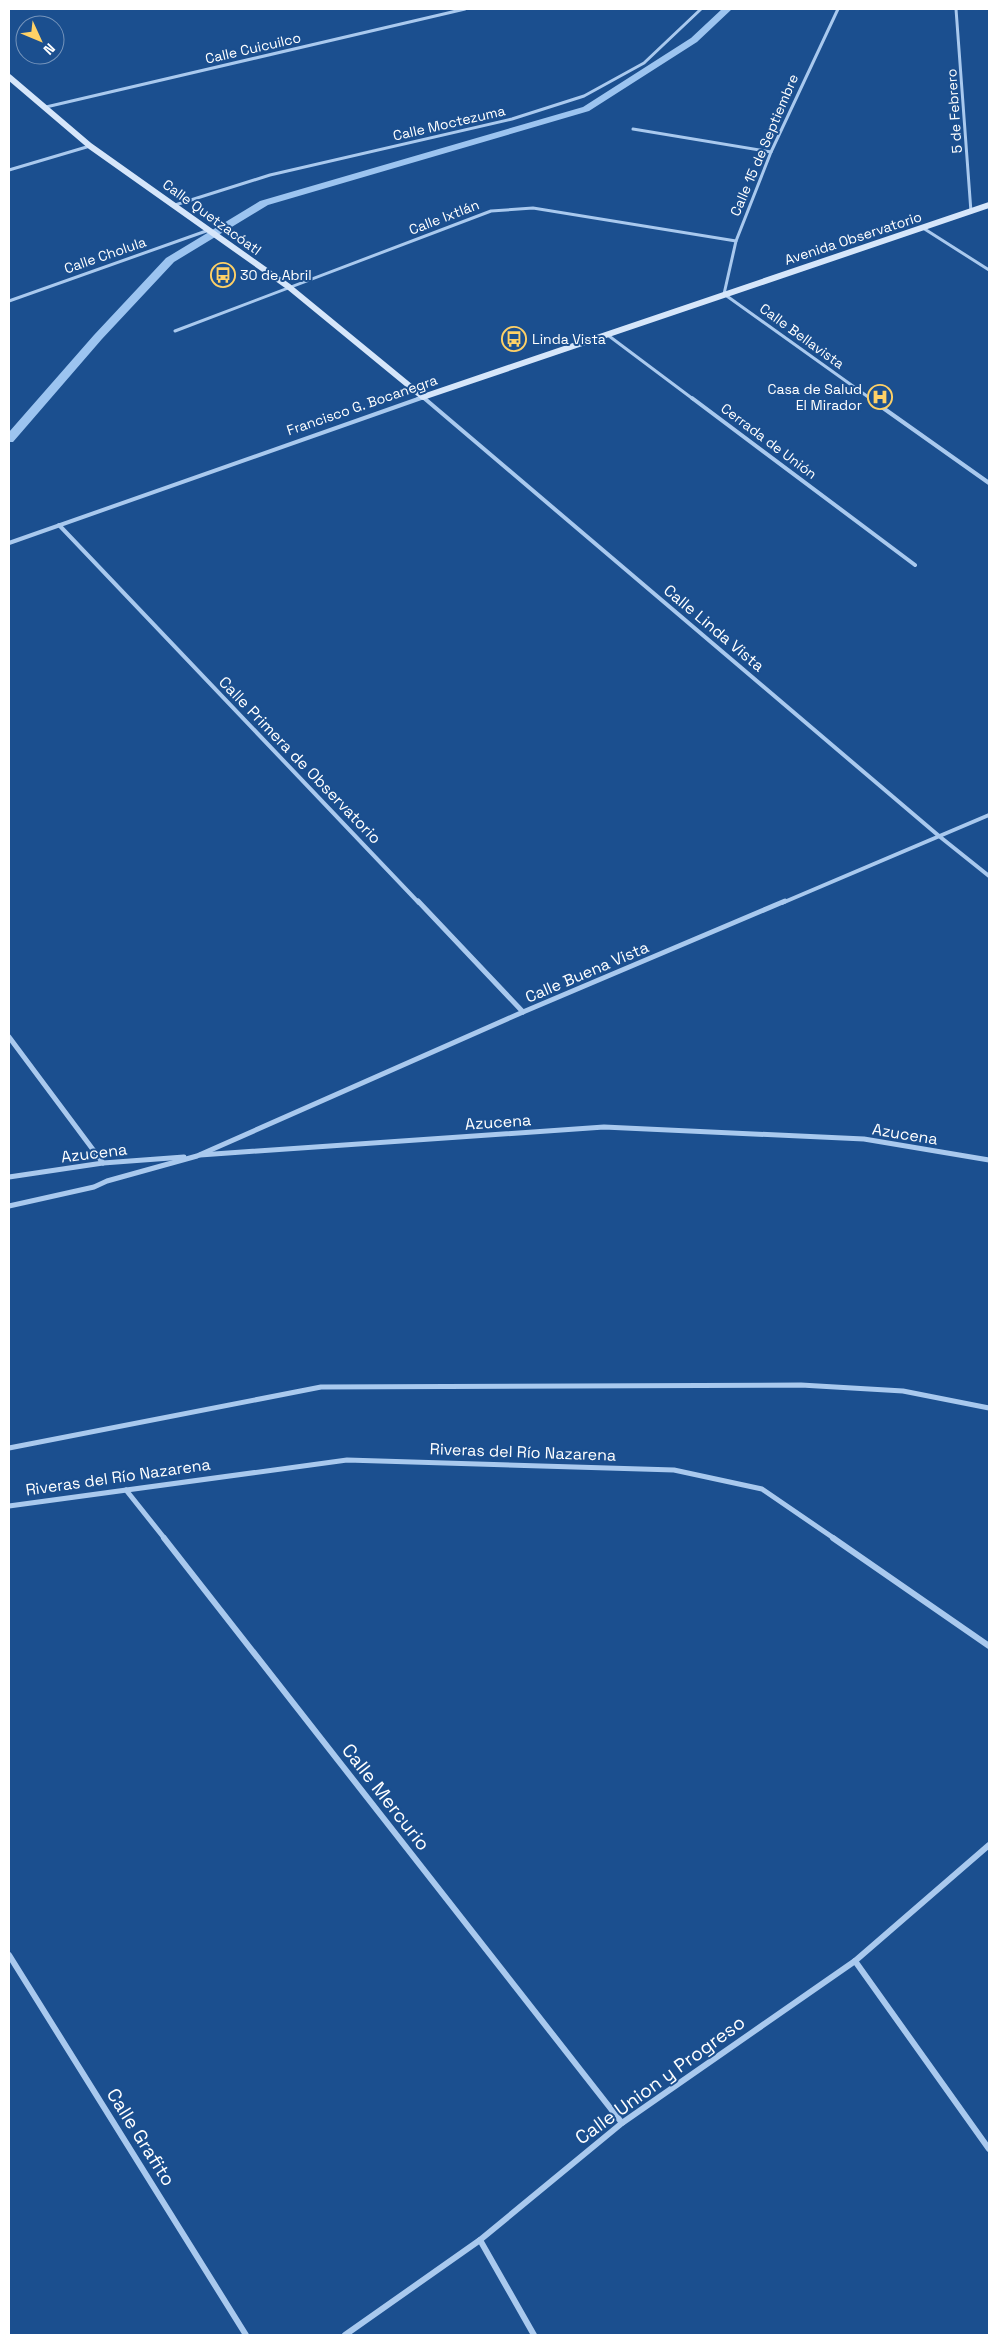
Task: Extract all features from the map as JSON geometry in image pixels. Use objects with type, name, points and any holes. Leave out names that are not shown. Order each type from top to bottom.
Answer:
[{"type":"street","name":"Calle Cuicuilco","points":[[46,107],[465,9]]},
{"type":"street","name":"Calle Moctezuma","points":[[175,205],[270,175],[512,119],[584,96],[644,63],[701,9]]},
{"type":"street","name":"Calle 15 de Septiembre","points":[[724,294],[736,241],[771,152],[838,9]]},
{"type":"street","name":"5 de Febrero","points":[[956,9],[971,212]]},
{"type":"street","name":"Calle Quetzacóatl","points":[[9,77],[90,146],[289,287],[423,397]]},
{"type":"street","points":[[633,129],[771,152]]},
{"type":"street","points":[[9,170],[90,146]]},
{"type":"street","name":"Avenida Observatorio","points":[[724,294],[989,205]]},
{"type":"street","name":"Calle Ixtlán","points":[[175,331],[491,211],[533,208],[736,241]]},
{"type":"street","points":[[923,228],[989,270]]},
{"type":"street","name":"Calle Cholula","points":[[9,300],[209,230]]},
{"type":"street","name":"Francisco G. Bocanegra","points":[[9,543],[423,397],[609,336],[724,294]]},
{"type":"street","name":"Calle Bellavista","points":[[724,294],[989,483]]},
{"type":"street","name":"Cerrada de Unión","points":[[609,336],[914,565]]},
{"type":"street","name":"Calle Linda Vista","points":[[423,397],[939,836],[989,876]]},
{"type":"street","name":"Calle Primera de Observatorio","points":[[59,524],[524,1012]]},
{"type":"street","name":"Calle Buena Vista","points":[[197,1156],[524,1012],[989,815]]},
{"type":"street","points":[[9,1037],[103,1164]]},
{"type":"street","name":"Azucena","points":[[9,1177],[103,1164],[197,1156],[604,1127],[864,1139],[989,1160]]},
{"type":"street","points":[[9,1206],[94,1187],[107,1181],[197,1156]]},
{"type":"street","points":[[9,1448],[321,1387],[801,1385],[903,1390],[989,1408]]},
{"type":"street","name":"Riveras del Río Nazarena","points":[[9,1506],[347,1460],[674,1470],[762,1488],[989,1646]]},
{"type":"street","name":"Calle Mercurio","points":[[126,1490],[622,2123]]},
{"type":"street","name":"Calle Union y Progreso","points":[[345,2335],[480,2240],[622,2123],[855,1961],[989,1845]]},
{"type":"street","name":"Calle Grafito","points":[[9,1955],[246,2335]]},
{"type":"street","points":[[855,1961],[989,2149]]},
{"type":"street","points":[[480,2240],[534,2335]]},
{"type":"waterway","points":[[9,439],[98,337],[170,260],[264,203],[586,109],[694,40],[727,9]]},
{"type":"place","name":"30 de Abril","points":[[223,275]]},
{"type":"place","name":"Linda Vista","points":[[514,339]]},
{"type":"place","name":"Casa de Salud El Mirador","points":[[880,397]]}]
